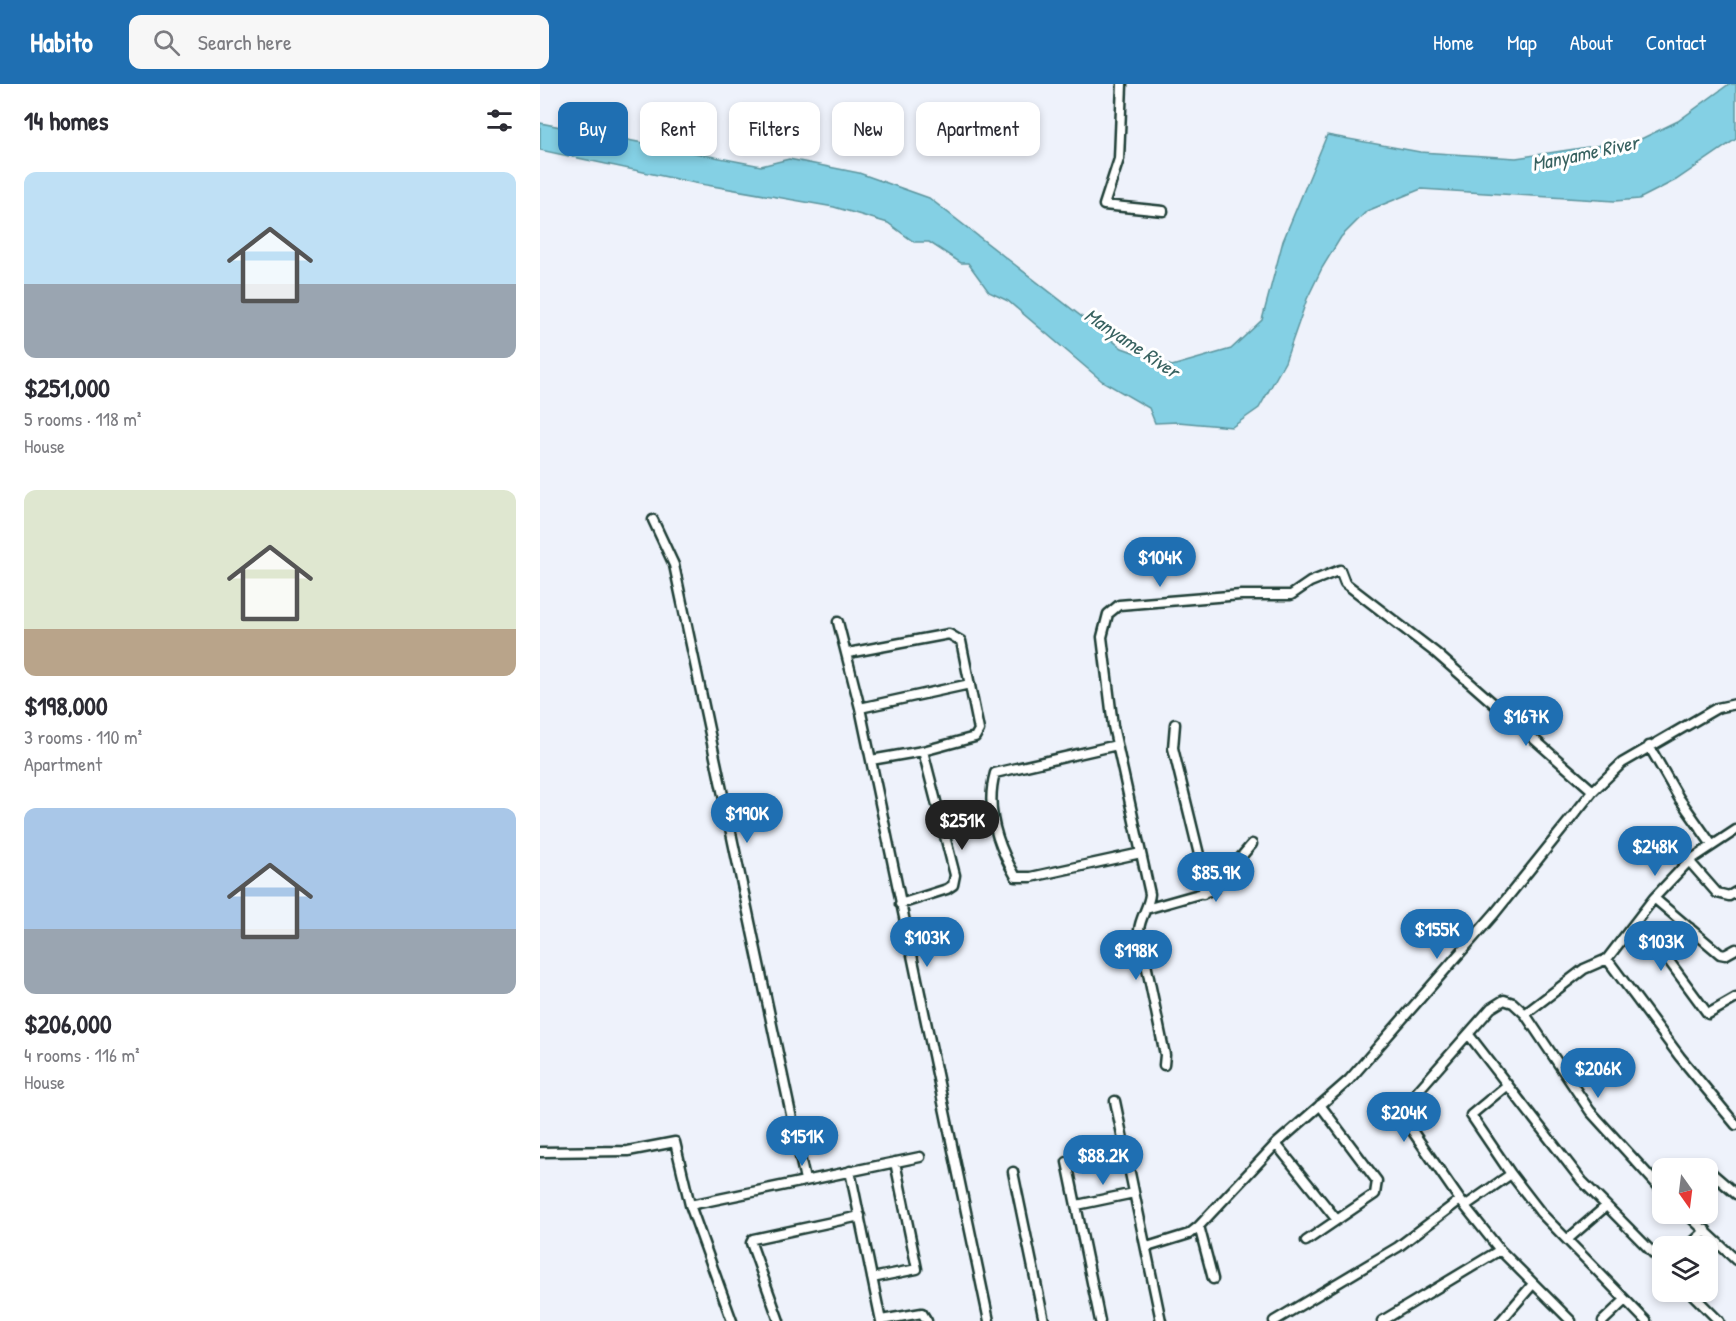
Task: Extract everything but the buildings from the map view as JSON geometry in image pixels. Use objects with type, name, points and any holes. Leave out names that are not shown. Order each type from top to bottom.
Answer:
[{"type":"street","points":[[1122,84],[1119,159],[1104,205],[1163,211]]},
{"type":"street","points":[[653,520],[674,565],[805,1180]]},
{"type":"street","points":[[1164,1065],[1165,1055],[1139,930],[1140,919],[1146,909],[1150,894],[1117,745],[1102,637],[1108,614],[1119,604],[1241,595],[1291,595],[1310,582],[1340,570],[1345,583],[1444,659],[1593,791]]},
{"type":"street","points":[[838,622],[848,653],[860,708],[989,1321]]},
{"type":"street","points":[[848,653],[950,634],[961,641],[979,730],[975,737],[924,751],[871,760]]},
{"type":"street","points":[[860,708],[970,684]]},
{"type":"street","points":[[1147,1247],[1189,1234],[1200,1226],[1276,1144],[1349,1080],[1487,922],[1593,791],[1622,763],[1717,708],[1736,704]]},
{"type":"street","points":[[1175,724],[1173,748],[1204,875],[1203,894]]},
{"type":"street","points":[[1117,745],[996,773],[990,792],[996,829],[1002,854],[1016,877],[1030,877],[1140,853]]},
{"type":"street","points":[[1648,746],[1679,798],[1712,845]]},
{"type":"street","points":[[900,904],[953,885],[954,875],[924,751]]},
{"type":"street","points":[[1525,1014],[1584,969],[1607,959],[1654,898],[1689,861],[1736,830]]},
{"type":"street","points":[[1146,909],[1217,888],[1252,844]]},
{"type":"street","points":[[1689,861],[1717,893],[1729,896],[1736,892]]},
{"type":"street","points":[[1654,898],[1720,954],[1725,955],[1736,949]]},
{"type":"street","points":[[1690,928],[1670,953],[1669,961],[1708,1014],[1736,998]]},
{"type":"street","points":[[1607,959],[1680,1057],[1736,1125]]},
{"type":"street","points":[[1571,1321],[1500,1250],[1463,1203],[1401,1113],[1491,1008],[1504,1000],[1514,1003],[1525,1014],[1590,1111],[1652,1180]]},
{"type":"street","points":[[1468,1035],[1506,1086],[1605,1207],[1652,1252]]},
{"type":"street","points":[[1506,1086],[1471,1115],[1541,1213],[1646,1321]]},
{"type":"street","points":[[1115,1101],[1161,1321]]},
{"type":"street","points":[[1306,1241],[1375,1194],[1377,1181],[1320,1105]]},
{"type":"street","points":[[540,1152],[628,1151],[675,1142],[690,1205],[732,1321]]},
{"type":"street","points":[[1276,1144],[1337,1220]]},
{"type":"street","points":[[690,1205],[920,1156]]},
{"type":"street","points":[[872,1278],[917,1269],[895,1161]]},
{"type":"street","points":[[1067,1162],[1100,1321]]},
{"type":"street","points":[[850,1171],[881,1321],[922,1313],[927,1321]]},
{"type":"street","points":[[1013,1172],[1044,1321]]},
{"type":"street","points":[[1274,1321],[1398,1247],[1511,1174]]},
{"type":"street","points":[[1718,1178],[1736,1194]]},
{"type":"street","points":[[1077,1205],[1134,1193]]},
{"type":"street","points":[[1568,1239],[1605,1207]]},
{"type":"street","points":[[779,1321],[752,1243],[753,1239],[860,1216]]},
{"type":"street","points":[[1699,1224],[1736,1260]]},
{"type":"street","points":[[1200,1226],[1213,1279]]},
{"type":"street","points":[[1700,1236],[1706,1230]]},
{"type":"street","points":[[1382,1321],[1500,1250]]},
{"type":"street","points":[[1501,1321],[1533,1284]]},
{"type":"street","points":[[1603,1321],[1625,1300]]},
{"type":"street","points":[[1700,1302],[1719,1321]]},
{"type":"water","name":"Manyame River","points":[[1729,84],[1736,84],[1736,139],[1676,180],[1639,199],[1615,201],[1421,189],[1367,211],[1341,237],[1322,268],[1307,299],[1285,362],[1259,408],[1232,427],[1178,422],[1155,423],[1149,408],[1102,381],[1008,301],[989,292],[968,263],[961,263],[929,242],[914,242],[888,223],[834,207],[695,183],[568,156],[628,156],[628,140],[640,142],[640,156],[710,156],[761,166],[789,159],[859,173],[929,198],[1122,348],[1172,366],[1231,349],[1262,320],[1283,241],[1327,135],[1420,152],[1516,158],[1641,139],[1678,121]]},
{"type":"water","points":[[540,123],[558,127],[558,154],[540,150]]}]
